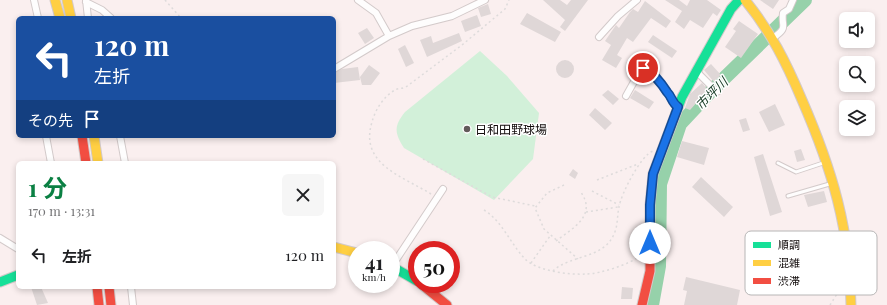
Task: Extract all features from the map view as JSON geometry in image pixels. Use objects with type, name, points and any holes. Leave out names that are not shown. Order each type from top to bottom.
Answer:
[{"type":"main road","points":[[55,0],[59,16]]},
{"type":"main road","points":[[67,0],[71,16]]},
{"type":"main road","points":[[642,305],[650,271],[651,182],[656,165],[678,107],[696,71],[731,9],[739,0]]},
{"type":"main road","points":[[745,0],[773,38],[788,67],[835,183],[846,231]]},
{"type":"main road","points":[[82,138],[86,161]]},
{"type":"main road","points":[[94,138],[98,161]]},
{"type":"main road","points":[[336,248],[348,251]]},
{"type":"main road","points":[[0,282],[16,276]]},
{"type":"main road","points":[[97,289],[99,305]]},
{"type":"main road","points":[[109,289],[111,305]]},
{"type":"main road","points":[[431,293],[446,305]]},
{"type":"street","points":[[34,0],[38,16]]},
{"type":"street","points":[[358,0],[376,13],[389,36]]},
{"type":"street","points":[[336,68],[389,36],[412,26],[452,16],[485,0]]},
{"type":"street","points":[[599,36],[618,16],[637,0]]},
{"type":"street","points":[[773,38],[780,33],[783,28],[783,13],[789,9],[793,0]]},
{"type":"street","points":[[86,1],[88,16]]},
{"type":"street","points":[[86,1],[102,10],[109,16]]},
{"type":"street","points":[[626,96],[640,71],[645,68],[667,91],[672,102],[678,107]]},
{"type":"street","points":[[696,71],[717,92]]},
{"type":"street","points":[[46,138],[50,161]]},
{"type":"street","points":[[120,138],[125,161]]},
{"type":"street","points":[[400,253],[444,189]]},
{"type":"street","points":[[0,238],[16,248]]},
{"type":"street","points":[[131,289],[133,305]]},
{"type":"lane","points":[[778,163],[796,172],[827,161]]},
{"type":"lane","points":[[788,196],[835,183]]},
{"type":"path","points":[[165,0],[179,16]]},
{"type":"path","points":[[438,197],[384,166],[376,158],[368,142],[373,118],[390,94],[397,89],[406,87],[462,45],[505,9],[509,0]]},
{"type":"path","points":[[552,271],[558,267],[597,251],[612,238],[615,230],[619,206],[639,165],[647,154],[657,151]]},
{"type":"path","points":[[423,159],[492,197],[535,206]]},
{"type":"path","points":[[597,180],[634,165],[639,165]]},
{"type":"path","points":[[535,206],[547,193],[564,185]]},
{"type":"path","points":[[556,241],[580,222],[586,212],[586,202],[580,191]]},
{"type":"path","points":[[592,191],[619,206]]},
{"type":"path","points":[[535,206],[542,226],[550,236],[578,259]]},
{"type":"path","points":[[586,212],[619,206]]},
{"type":"path","points":[[484,210],[492,215],[525,258],[543,270],[592,274],[635,259],[644,253]]},
{"type":"path","points":[[531,263],[550,236]]},
{"type":"path","points":[[830,305],[836,295]]},
{"type":"green space","name":"日和田野球場","points":[[480,51],[507,76],[539,113],[533,159],[494,200],[404,148],[398,138],[397,133],[397,125],[405,112]]},
{"type":"building","points":[[543,0],[560,0],[567,5],[571,0],[588,0],[565,31],[560,27],[565,20]]},
{"type":"building","points":[[665,0],[679,0],[687,6],[690,0],[707,0],[721,10],[717,16],[713,13],[703,28],[690,20],[684,29],[675,22],[682,11]]},
{"type":"building","points":[[760,0],[779,0],[773,9]]},
{"type":"building","points":[[645,1],[671,21],[666,28],[651,18],[633,42],[627,38],[617,55],[622,58],[616,68],[602,60],[611,45],[605,41],[616,25],[619,28],[630,12],[633,9],[638,12]]},
{"type":"building","points":[[488,4],[491,14],[481,17],[478,8]]},
{"type":"building","points":[[527,13],[561,32],[555,42],[520,24]]},
{"type":"building","points":[[477,15],[481,26],[465,32],[461,21]]},
{"type":"building","points":[[739,21],[758,34],[741,58],[725,47],[736,31],[733,29]]},
{"type":"building","points":[[367,28],[374,38],[365,44],[358,33]]},
{"type":"building","points":[[459,33],[462,41],[427,57],[420,40],[431,36],[433,43]]},
{"type":"building","points":[[653,35],[677,51],[672,58],[648,42]]},
{"type":"building","points":[[405,45],[414,63],[406,67],[398,49]]},
{"type":"building","points":[[565,60],[571,63],[574,69],[571,75],[565,78],[559,75],[556,69],[559,63]]},
{"type":"building","points":[[711,64],[721,75],[714,82],[704,70]]},
{"type":"building","points":[[369,65],[380,73],[371,85],[362,85],[360,77]]},
{"type":"building","points":[[358,67],[360,80],[336,83],[336,72],[342,69]]},
{"type":"building","points":[[702,83],[708,90],[690,110],[685,108],[690,94]]},
{"type":"building","points":[[608,90],[619,99],[613,105],[602,95]]},
{"type":"building","points":[[635,90],[654,102],[649,109],[630,98]]},
{"type":"building","points":[[775,104],[785,125],[769,132],[759,112]]},
{"type":"building","points":[[595,108],[612,123],[605,130],[589,115]]},
{"type":"building","points":[[746,118],[750,130],[743,132],[739,120]]},
{"type":"building","points":[[682,141],[709,148],[704,165],[677,157]]},
{"type":"building","points":[[801,149],[805,160],[797,162],[794,151]]},
{"type":"building","points":[[763,154],[782,212],[770,216],[754,157]]},
{"type":"building","points":[[573,169],[578,173],[575,179],[569,175]]},
{"type":"building","points":[[701,177],[733,207],[724,217],[692,187]]},
{"type":"building","points":[[824,191],[827,202],[808,207],[804,195]]},
{"type":"building","points":[[686,277],[740,290],[737,305],[684,305],[687,291],[683,290]]},
{"type":"building","points":[[622,287],[633,288],[632,299],[621,299]]},
{"type":"building","points":[[32,289],[42,289],[48,303],[37,305]]},
{"type":"waterway","name":"市坪川","points":[[652,305],[659,266],[660,184],[680,124],[711,91],[805,0]]},
{"type":"traffic: fast","points":[[676,113],[682,97],[731,9],[739,0]]},
{"type":"traffic: fast","points":[[400,271],[408,276]]},
{"type":"traffic: fast","points":[[0,282],[16,276]]},
{"type":"traffic: slow","points":[[55,0],[59,16]]},
{"type":"traffic: slow","points":[[67,0],[71,16]]},
{"type":"traffic: slow","points":[[745,0],[763,24],[784,60],[802,100],[822,150],[837,200],[844,231]]},
{"type":"traffic: slow","points":[[94,138],[98,161]]},
{"type":"traffic: slow","points":[[336,248],[348,251]]},
{"type":"traffic: slow","points":[[851,295],[851,305]]},
{"type":"traffic: jam","points":[[642,305],[650,271],[650,205],[653,174],[676,113]]},
{"type":"traffic: jam","points":[[82,138],[86,161]]},
{"type":"traffic: jam","points":[[97,289],[99,305]]},
{"type":"traffic: jam","points":[[109,289],[111,305]]},
{"type":"traffic: jam","points":[[432,293],[447,305]]},
{"type":"place","name":"日和田野球場","points":[[467,129]]},
{"type":"route","points":[[643,68],[648,70],[667,91],[672,102],[678,107],[651,182],[650,243]]}]
